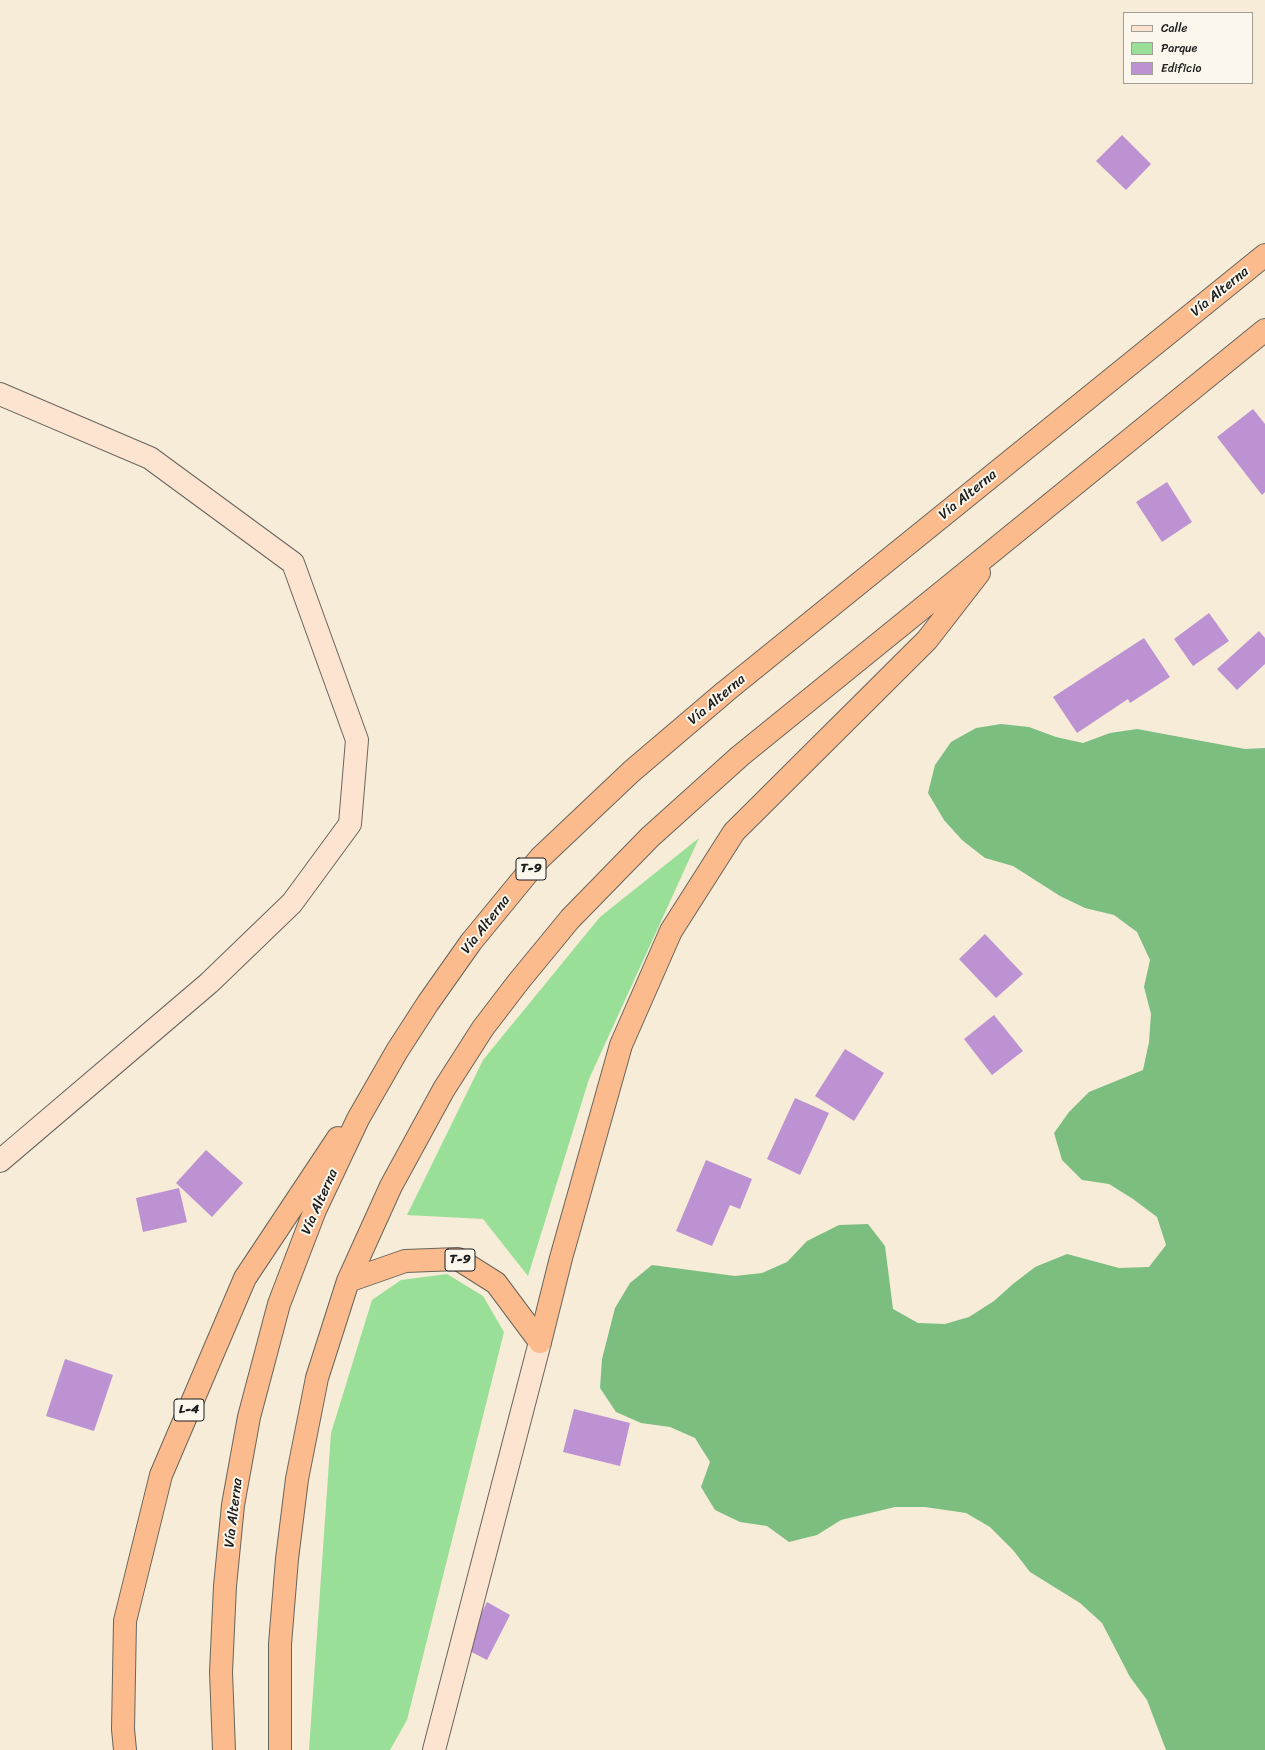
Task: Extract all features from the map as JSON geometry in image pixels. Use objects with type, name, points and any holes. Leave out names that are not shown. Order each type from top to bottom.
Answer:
[{"type":"highway","name":"Vía Alterna","points":[[224,1750],[221,1672],[225,1586],[233,1505],[249,1417],[279,1304],[315,1210],[364,1109],[428,1003],[471,942],[540,858],[632,771],[726,691],[1265,255]]},
{"type":"highway","points":[[280,1750],[280,1644],[287,1559],[297,1479],[317,1378],[348,1281],[391,1186],[444,1088],[483,1028],[570,919],[650,837],[740,756],[1265,330]]},
{"type":"highway","points":[[540,1342],[561,1258],[621,1045],[672,931],[734,832],[927,640],[1002,543]]},
{"type":"highway","name":"L-4","points":[[125,1750],[123,1729],[125,1621],[161,1475],[245,1278],[334,1142],[364,1109]]},
{"type":"highway","name":"T-9","points":[[348,1281],[405,1261],[458,1259],[496,1283],[540,1342]]},
{"type":"main road","points":[[0,394],[150,458],[293,563],[357,740],[350,824],[292,903],[209,984],[0,1161]]},
{"type":"main road","points":[[434,1750],[540,1342]]},
{"type":"green space","points":[[1001,724],[1029,727],[1056,737],[1083,743],[1110,733],[1137,729],[1245,749],[1265,748],[1265,1750],[1166,1750],[1147,1700],[1130,1677],[1102,1623],[1080,1603],[1030,1572],[1013,1550],[990,1527],[966,1513],[925,1507],[895,1507],[841,1520],[817,1535],[789,1542],[767,1526],[740,1522],[715,1510],[701,1487],[710,1462],[695,1438],[670,1427],[641,1423],[616,1412],[600,1388],[602,1359],[615,1308],[630,1283],[652,1265],[735,1276],[762,1273],[787,1262],[807,1241],[839,1225],[868,1224],[885,1246],[893,1309],[918,1323],[945,1324],[969,1317],[994,1301],[1035,1267],[1067,1254],[1119,1268],[1149,1267],[1166,1245],[1157,1217],[1133,1199],[1109,1184],[1082,1180],[1062,1160],[1054,1133],[1069,1112],[1089,1092],[1143,1070],[1149,1042],[1151,1014],[1144,987],[1150,960],[1137,932],[1114,915],[1085,908],[1060,896],[1013,866],[985,858],[962,840],[944,820],[928,793],[935,765],[951,742],[976,728]]},
{"type":"green space","points":[[699,838],[589,1079],[528,1276],[483,1219],[407,1215],[483,1060],[600,917]]},
{"type":"green space","points":[[447,1274],[483,1296],[504,1332],[407,1720],[390,1750],[309,1750],[331,1433],[372,1300],[401,1280]]},
{"type":"building","points":[[1122,135],[1151,164],[1126,190],[1096,161]]},
{"type":"building","points":[[1253,409],[1265,424],[1265,492],[1262,495],[1217,437]]},
{"type":"building","points":[[1167,482],[1192,522],[1162,542],[1136,502]]},
{"type":"building","points":[[1209,613],[1229,641],[1193,666],[1174,639]]},
{"type":"building","points":[[1259,631],[1265,638],[1265,664],[1237,690],[1217,669]]},
{"type":"building","points":[[1144,638],[1170,677],[1130,703],[1128,699],[1077,733],[1053,697]]},
{"type":"building","points":[[985,934],[1023,974],[996,998],[959,959]]},
{"type":"building","points":[[994,1015],[1023,1051],[992,1075],[964,1039]]},
{"type":"building","points":[[845,1049],[884,1073],[854,1121],[815,1096]]},
{"type":"building","points":[[795,1098],[829,1113],[800,1175],[767,1159]]},
{"type":"building","points":[[206,1150],[243,1183],[212,1217],[176,1183]]},
{"type":"building","points":[[706,1160],[752,1179],[740,1209],[730,1205],[712,1246],[676,1231]]},
{"type":"building","points":[[179,1188],[187,1222],[143,1232],[136,1198]]},
{"type":"building","points":[[65,1359],[113,1375],[94,1431],[46,1416]]},
{"type":"building","points":[[574,1409],[630,1423],[620,1466],[563,1452]]},
{"type":"building","points":[[487,1602],[510,1615],[487,1660],[464,1648]]}]
